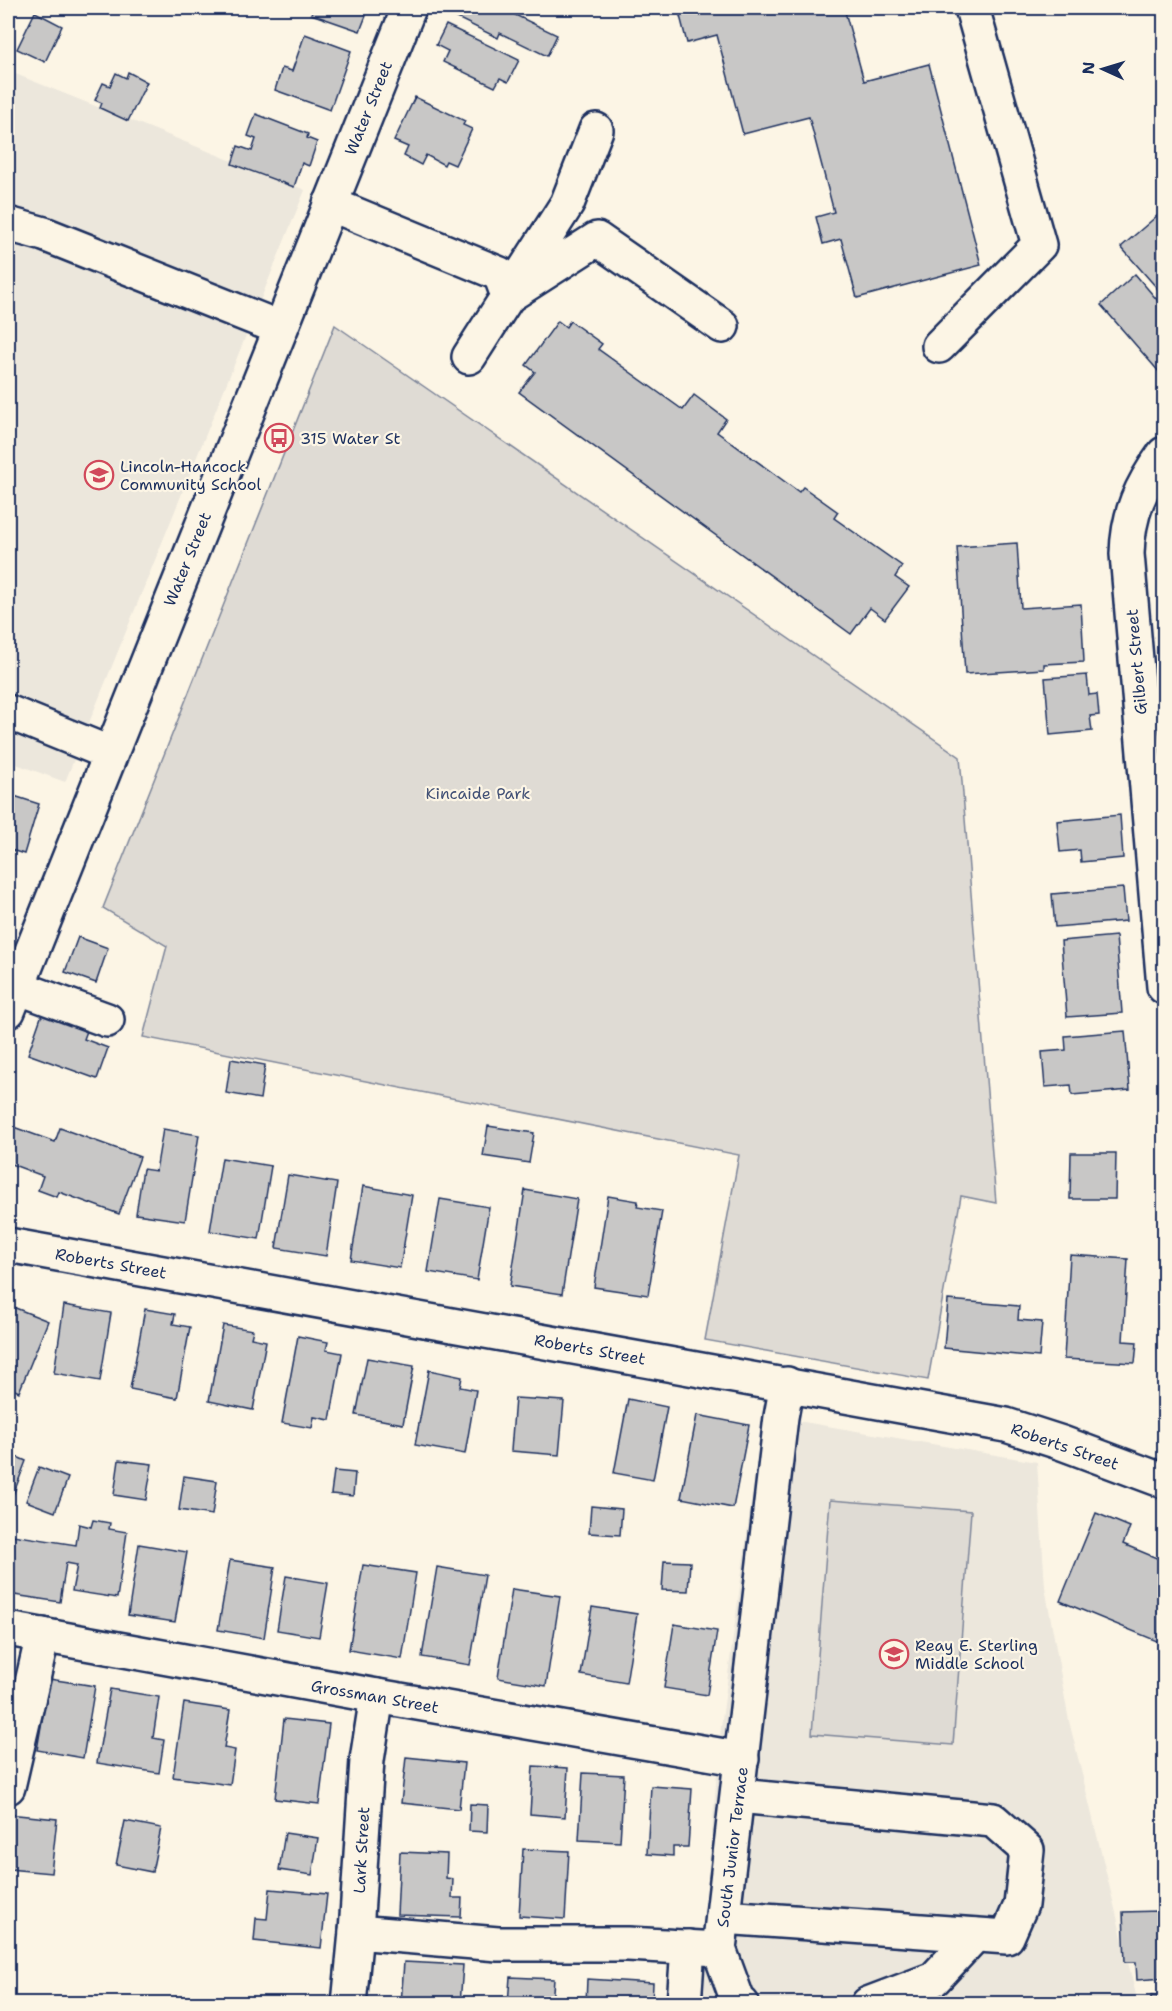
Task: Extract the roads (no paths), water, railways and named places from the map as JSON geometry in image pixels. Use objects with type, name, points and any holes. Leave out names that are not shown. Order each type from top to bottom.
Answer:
[{"type":"street","name":"Water Street","points":[[12,999],[409,8]]},
{"type":"street","points":[[939,346],[1039,246],[972,8]]},
{"type":"street","points":[[469,357],[567,204],[596,130]]},
{"type":"street","points":[[330,204],[500,274],[508,296]]},
{"type":"street","points":[[8,224],[44,234],[280,328]]},
{"type":"street","points":[[508,296],[597,239],[722,326]]},
{"type":"street","name":"Gilbert Street","points":[[1164,454],[1150,474],[1135,506],[1128,534],[1127,554],[1164,987]]},
{"type":"street","points":[[8,712],[109,753]]},
{"type":"street","points":[[12,999],[107,1020]]},
{"type":"street","name":"Roberts Street","points":[[8,1245],[1006,1425],[1164,1481]]},
{"type":"street","name":"South Junior Terrace","points":[[684,2004],[704,1948],[723,1917],[781,1417],[787,1384]]},
{"type":"street","name":"Grossman Street","points":[[8,1629],[742,1759]]},
{"type":"street","points":[[8,1787],[42,1635]]},
{"type":"street","name":"Lark Street","points":[[349,2004],[366,1771],[377,1696]]},
{"type":"street","points":[[723,1917],[1007,1937],[1021,1905],[1027,1850],[993,1820],[738,1796]]},
{"type":"street","points":[[356,1932],[498,1944],[628,1944],[704,1948],[742,2004]]},
{"type":"street","points":[[868,2004],[934,1979],[975,1935]]},
{"type":"place","name":"315 Water St","points":[[279,438]]},
{"type":"place","name":"Lincoln-Hancock Community School","points":[[99,475]]},
{"type":"place","name":"Reay E. Sterling Middle School","points":[[894,1654]]},
{"type":"park label","name":"Kincaide Park","points":[[478,793]]}]
